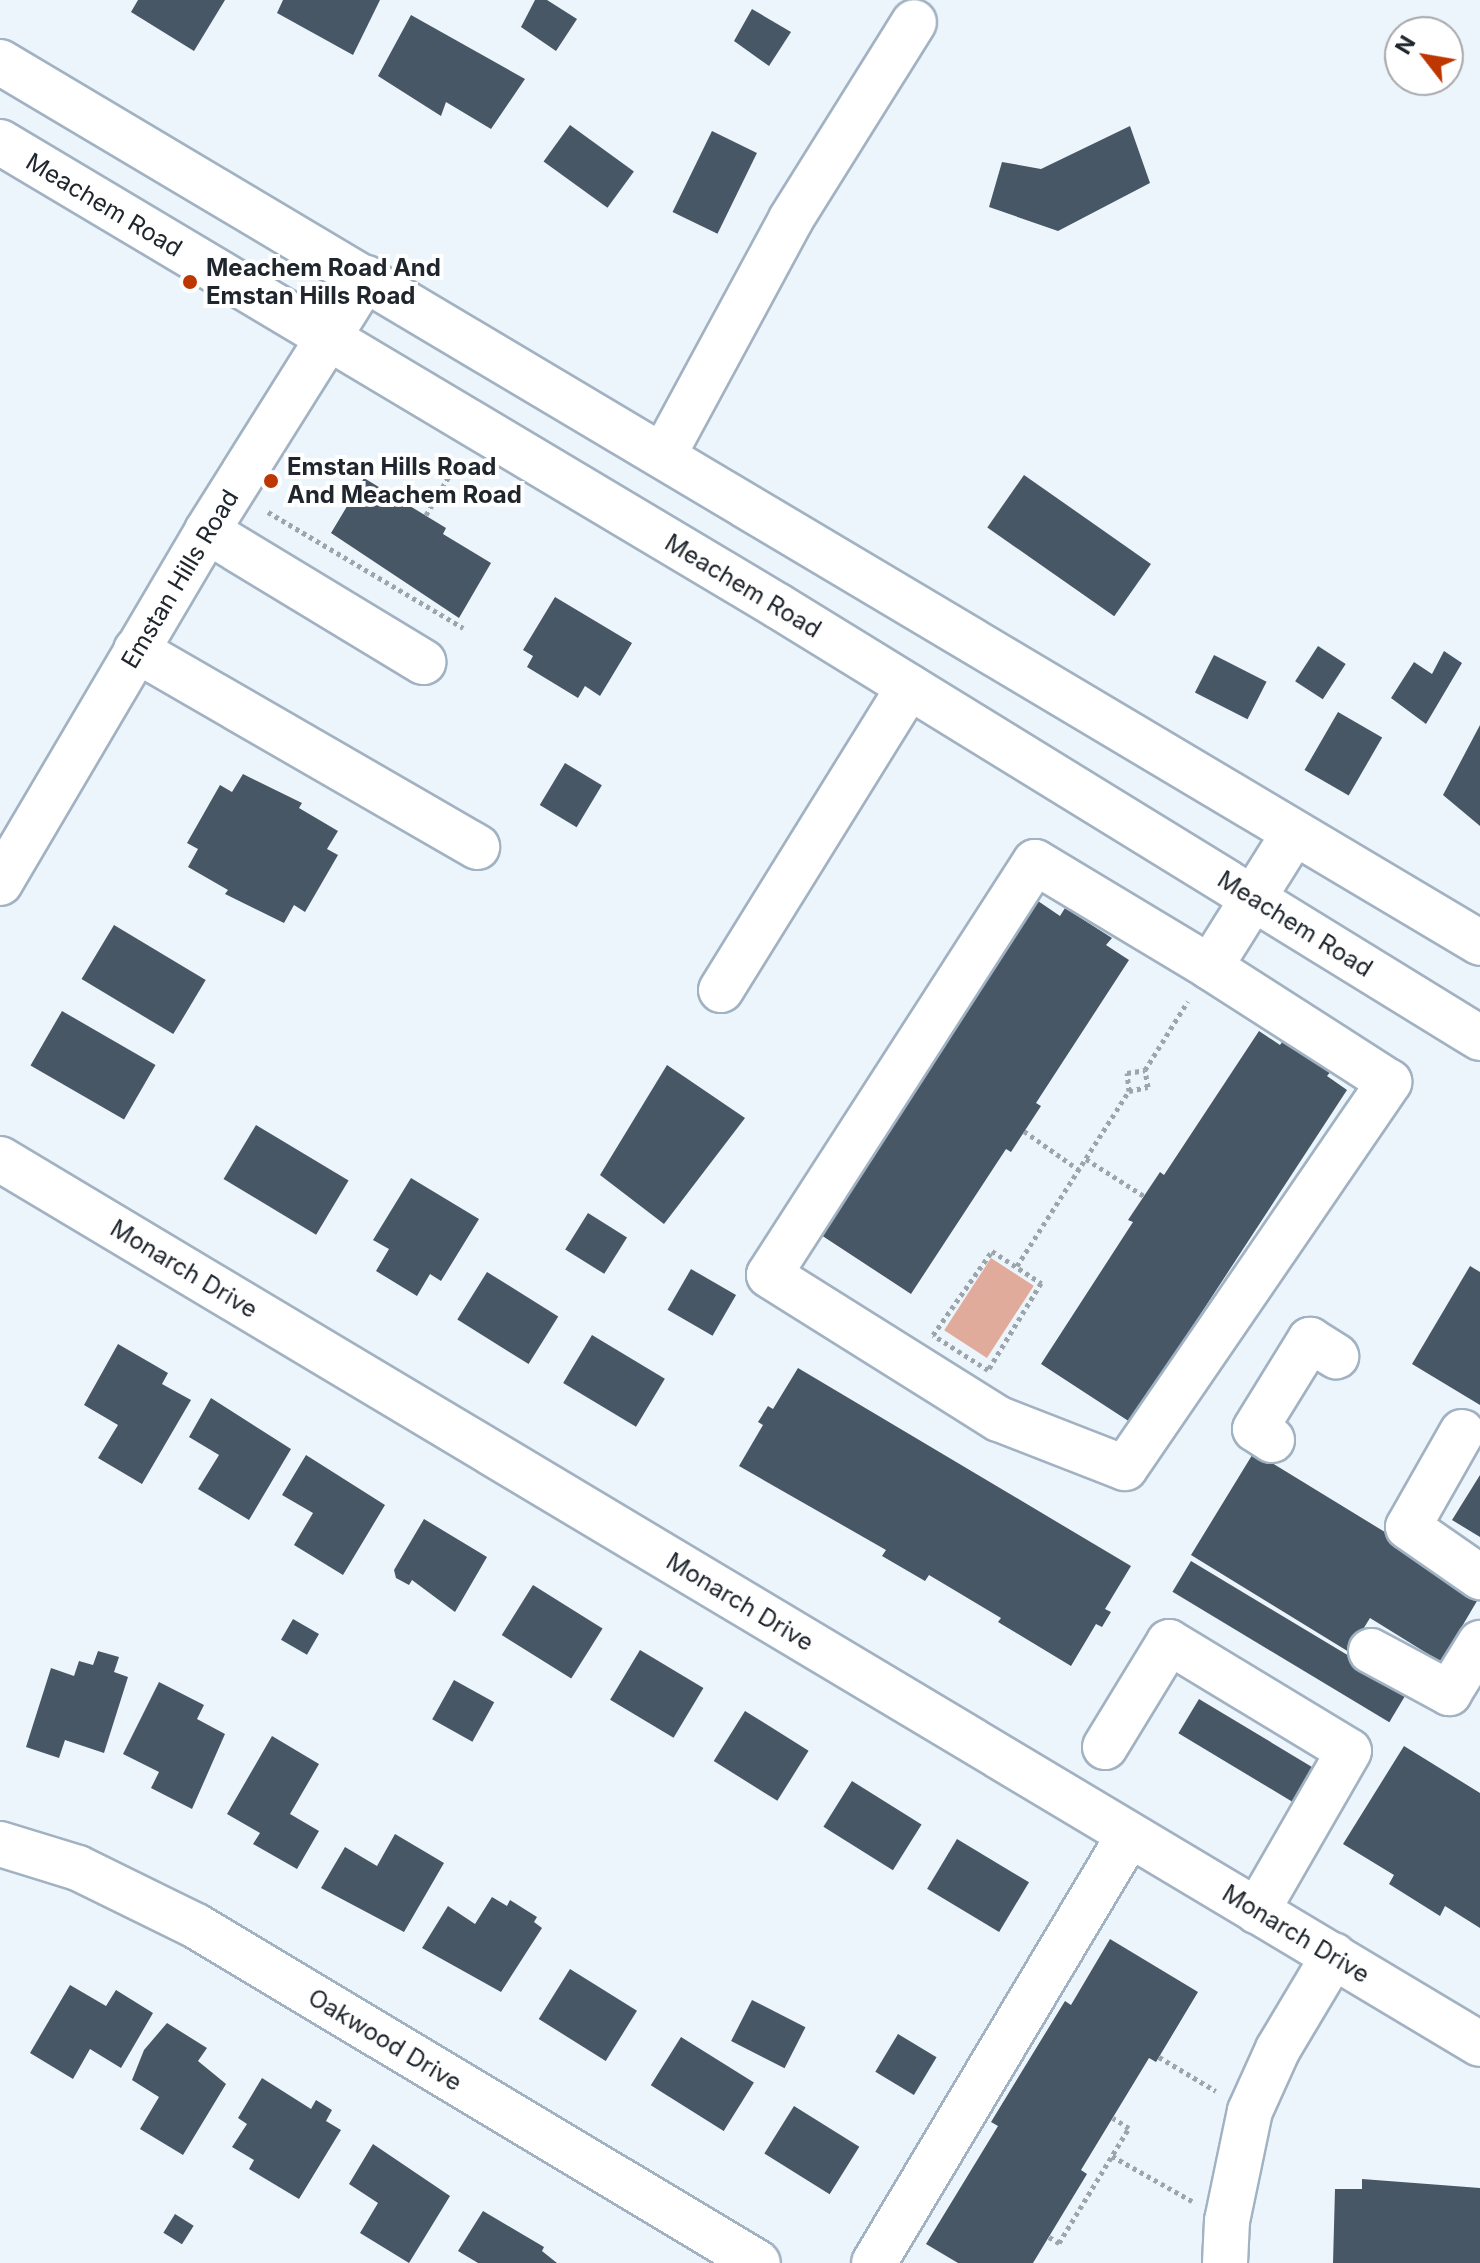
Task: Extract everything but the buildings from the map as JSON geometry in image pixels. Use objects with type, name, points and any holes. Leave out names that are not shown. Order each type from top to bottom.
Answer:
[{"type":"street","points":[[663,456],[791,219],[914,22]]},
{"type":"street","points":[[0,62],[1480,943]]},
{"type":"street","name":"Meachem Road","points":[[0,142],[328,341],[778,606],[1480,1038]]},
{"type":"street","name":"Emstan Hills Road","points":[[0,883],[207,531],[366,278]]},
{"type":"street","points":[[207,531],[423,662]]},
{"type":"street","points":[[778,606],[813,548]]},
{"type":"street","points":[[136,650],[477,847]]},
{"type":"street","points":[[721,990],[909,687]]},
{"type":"street","points":[[1210,967],[1256,900],[1294,833]]},
{"type":"street","points":[[1035,862],[1210,967],[1389,1082],[1125,1468],[999,1419],[769,1275],[1035,862]]},
{"type":"street","name":"Monarch Drive","points":[[0,1159],[1257,1911],[1476,2033]]},
{"type":"street","points":[[1272,1440],[1255,1429],[1310,1340],[1336,1356]]},
{"type":"street","points":[[1462,1432],[1408,1527],[1480,1577]]},
{"type":"street","points":[[1105,1747],[1169,1642],[1349,1751],[1257,1911]]},
{"type":"street","points":[[1371,1651],[1449,1693],[1480,1643]]},
{"type":"street","points":[[874,2263],[1129,1835]]},
{"type":"street","name":"Oakwood Drive","points":[[0,1844],[78,1868],[196,1926],[758,2263]]},
{"type":"street","points":[[1226,2242],[1250,2111],[1278,2049],[1334,1955]]},
{"type":"path","points":[[426,515],[477,429]]},
{"type":"path","points":[[232,491],[463,628]]},
{"type":"path","points":[[1129,1091],[1148,1087],[1145,1070],[1210,967]]},
{"type":"path","points":[[1017,1266],[1129,1091],[1127,1073],[1145,1070]]},
{"type":"path","points":[[1024,1131],[1079,1170]]},
{"type":"path","points":[[1086,1159],[1144,1196]]},
{"type":"path","points":[[992,1251],[1017,1266],[1041,1283],[988,1370],[933,1335],[992,1251]]},
{"type":"path","points":[[1159,2057],[1250,2111]]},
{"type":"path","points":[[1049,2237],[1059,2243],[1129,2128],[1113,2118]]},
{"type":"path","points":[[1112,2156],[1226,2242]]},
{"type":"shaded area","points":[[991,1258],[1034,1286],[987,1358],[944,1330]]},
{"type":"place","name":"Meachem Road And Emstan Hills Road","points":[[190,282]]},
{"type":"place","name":"Emstan Hills Road And Meachem Road","points":[[271,481]]}]
